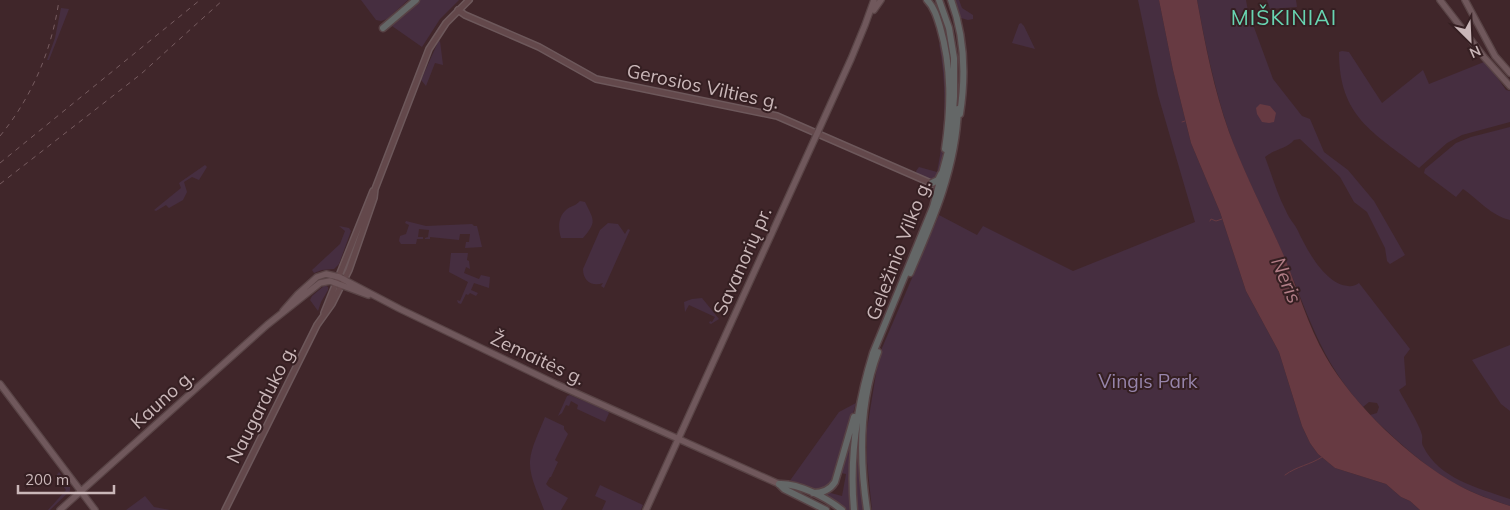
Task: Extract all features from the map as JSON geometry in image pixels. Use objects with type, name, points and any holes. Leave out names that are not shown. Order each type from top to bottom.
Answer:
[{"type":"highway","points":[[383,28],[409,3],[416,0]]},
{"type":"highway","points":[[927,0],[935,14],[945,49],[950,103],[955,129]]},
{"type":"highway","name":"Geležinio Vilko g.","points":[[867,510],[862,472],[861,436],[865,402],[871,375],[886,332],[937,209],[955,129],[954,58],[949,28],[939,0]]},
{"type":"highway","name":"Geležinio Vilko g.","points":[[854,510],[853,438],[866,376],[873,353],[941,188],[955,129],[957,57],[952,28],[943,0]]},
{"type":"highway","points":[[951,0],[959,26],[963,50],[963,90],[955,129]]},
{"type":"highway","points":[[941,172],[950,103]]},
{"type":"highway","points":[[932,183],[938,180],[948,156]]},
{"type":"highway","points":[[813,493],[825,491],[835,482],[866,376]]},
{"type":"highway","points":[[779,484],[787,484],[813,493],[833,502],[842,510]]},
{"type":"highway","points":[[779,484],[784,489],[826,510]]},
{"type":"main road","name":"Naugarduko g.","points":[[225,509],[324,314],[329,310],[359,242],[375,189],[429,49],[446,24],[469,0]]},
{"type":"main road","name":"Savanorių pr.","points":[[646,510],[817,133],[865,25],[874,0]]},
{"type":"main road","name":"Savanorių pr.","points":[[865,25],[881,0]]},
{"type":"main road","points":[[1440,0],[1484,57],[1510,86]]},
{"type":"main road","points":[[1465,0],[1495,56],[1510,73]]},
{"type":"main road","name":"Gerosios Vilties g.","points":[[458,10],[465,15],[539,47],[600,80],[777,116],[941,188]]},
{"type":"main road","name":"Kauno g.","points":[[283,311],[317,277],[326,274],[342,278]]},
{"type":"main road","name":"Žemaitės g.","points":[[342,278],[386,302],[549,381],[779,484]]},
{"type":"main road","name":"Kauno g.","points":[[60,510],[283,311],[320,283],[328,281],[339,284]]},
{"type":"main road","name":"Žemaitės g.","points":[[339,284],[386,302]]},
{"type":"main road","points":[[0,384],[95,510]]},
{"type":"green space","points":[[361,0],[408,0],[387,19],[381,21],[376,20]]},
{"type":"green space","points":[[419,0],[459,0],[440,19],[422,47],[392,26]]},
{"type":"green space","points":[[953,0],[959,0],[962,8],[973,15],[973,19],[961,18]]},
{"type":"green space","name":"Vingis Park","points":[[1138,0],[1159,0],[1173,70],[1191,143],[1220,212],[1246,291],[1279,352],[1302,426],[1310,443],[1318,454],[1335,468],[1386,484],[1420,510],[872,510],[867,462],[867,429],[879,355],[939,215],[977,235],[983,226],[1073,271],[1195,222],[1158,95]]},
{"type":"green space","points":[[1197,0],[1246,0],[1248,11],[1273,79],[1302,116],[1310,119],[1324,152],[1348,170],[1374,201],[1405,255],[1390,264],[1387,261],[1385,248],[1367,212],[1354,202],[1340,177],[1300,139],[1294,140],[1265,157],[1287,214],[1324,273],[1340,284],[1351,286],[1359,283],[1410,349],[1404,357],[1406,385],[1399,390],[1418,425],[1422,435],[1422,445],[1430,457],[1439,467],[1460,481],[1510,499],[1510,506],[1456,484],[1417,458],[1370,415],[1377,413],[1379,407],[1377,403],[1369,402],[1363,407],[1336,372],[1316,335],[1284,257],[1234,145],[1214,81]]},
{"type":"green space","points":[[1267,0],[1296,0],[1297,7],[1270,9]]},
{"type":"green space","points":[[61,8],[69,9],[49,60],[47,60],[55,38]]},
{"type":"green space","points":[[1021,23],[1024,26],[1035,49],[1012,43]]},
{"type":"green space","points":[[440,41],[443,65],[435,63],[426,86],[421,80]]},
{"type":"green space","points":[[939,43],[943,54],[946,79],[946,120],[944,149],[939,176],[933,181],[918,175],[916,171],[919,167],[937,172],[940,156],[944,124],[944,91]]},
{"type":"green space","points":[[1339,52],[1349,52],[1382,103],[1423,70],[1429,84],[1484,62],[1506,90],[1510,91],[1510,122],[1462,135],[1447,143],[1419,168],[1373,133],[1352,108],[1345,92],[1341,74]]},
{"type":"green space","points":[[1510,127],[1510,220],[1496,215],[1463,189],[1456,197],[1424,173],[1425,169],[1456,143]]},
{"type":"green space","points":[[205,165],[207,167],[199,180],[192,177],[184,182],[187,192],[183,200],[169,208],[166,205],[156,211],[154,210],[181,188],[179,183]]},
{"type":"green space","points":[[580,201],[585,202],[592,217],[593,221],[590,228],[583,238],[561,238],[559,227],[561,216]]},
{"type":"green space","points":[[406,221],[426,226],[472,224],[477,226],[482,247],[465,248],[466,242],[469,242],[470,234],[460,234],[459,240],[430,237],[430,239],[425,239],[428,237],[429,230],[419,229],[418,237],[423,237],[423,239],[417,239],[416,244],[401,244],[399,241],[400,236],[406,234],[409,225],[405,223]]},
{"type":"green space","points":[[608,223],[618,224],[625,234],[628,229],[630,230],[604,288],[601,286],[603,283],[595,284],[586,280],[583,269],[600,230]]},
{"type":"green space","points":[[339,226],[349,228],[351,231],[339,264],[334,269],[314,273],[312,270],[340,244],[345,231]]},
{"type":"green space","points":[[451,253],[468,253],[467,260],[469,261],[470,269],[466,267],[464,273],[479,279],[481,275],[490,277],[489,288],[474,283],[471,290],[478,293],[476,296],[470,293],[466,294],[461,304],[457,300],[460,301],[468,282],[449,272]]},
{"type":"green space","points":[[325,285],[328,287],[328,290],[318,311],[310,300]]},
{"type":"green space","points":[[702,298],[719,319],[711,324],[709,323],[710,321],[712,322],[715,317],[689,305],[685,312],[684,302]]},
{"type":"green space","points":[[1510,345],[1510,411],[1501,404],[1472,360]]},
{"type":"green space","points":[[570,395],[608,411],[605,422],[577,409],[578,405],[571,401],[569,406],[566,405],[558,416],[567,396]]},
{"type":"green space","points":[[864,399],[865,510],[856,510],[854,450]]},
{"type":"green space","points":[[856,403],[834,479],[826,488],[817,491],[789,482],[839,412]]},
{"type":"green space","points":[[545,417],[564,426],[568,434],[555,460],[558,462],[546,484],[568,498],[561,510],[544,510],[531,473],[530,461],[532,450]]},
{"type":"green space","points":[[852,433],[849,468],[852,510],[845,510],[822,493],[827,492],[842,496],[846,474],[841,473]]},
{"type":"green space","points":[[59,472],[70,487],[70,491],[48,510],[66,490],[56,476]]},
{"type":"green space","points":[[600,485],[643,505],[641,510],[602,510],[606,501],[595,496]]},
{"type":"green space","points":[[145,496],[154,507],[170,510],[126,510]]},
{"type":"water","name":"Neris","points":[[1159,0],[1197,0],[1214,83],[1229,132],[1284,256],[1314,333],[1337,375],[1384,429],[1421,461],[1464,488],[1510,506],[1510,510],[1420,510],[1386,484],[1335,468],[1318,454],[1310,443],[1302,426],[1279,352],[1246,291],[1220,212],[1191,143],[1173,70]]},
{"type":"water","points":[[1260,104],[1270,106],[1276,113],[1274,122],[1262,122],[1256,108]]},
{"type":"waterway","points":[[1210,221],[1211,219],[1216,221],[1222,219]]},
{"type":"waterway","points":[[1285,475],[1322,457]]},
{"type":"railway","points":[[0,136],[22,105],[39,72],[46,55],[59,0]]},
{"type":"railway","points":[[0,163],[200,0]]},
{"type":"railway","points":[[0,184],[141,74],[223,0]]},
{"type":"district","name":"MIŠKINIAI","points":[[1284,17]]}]
